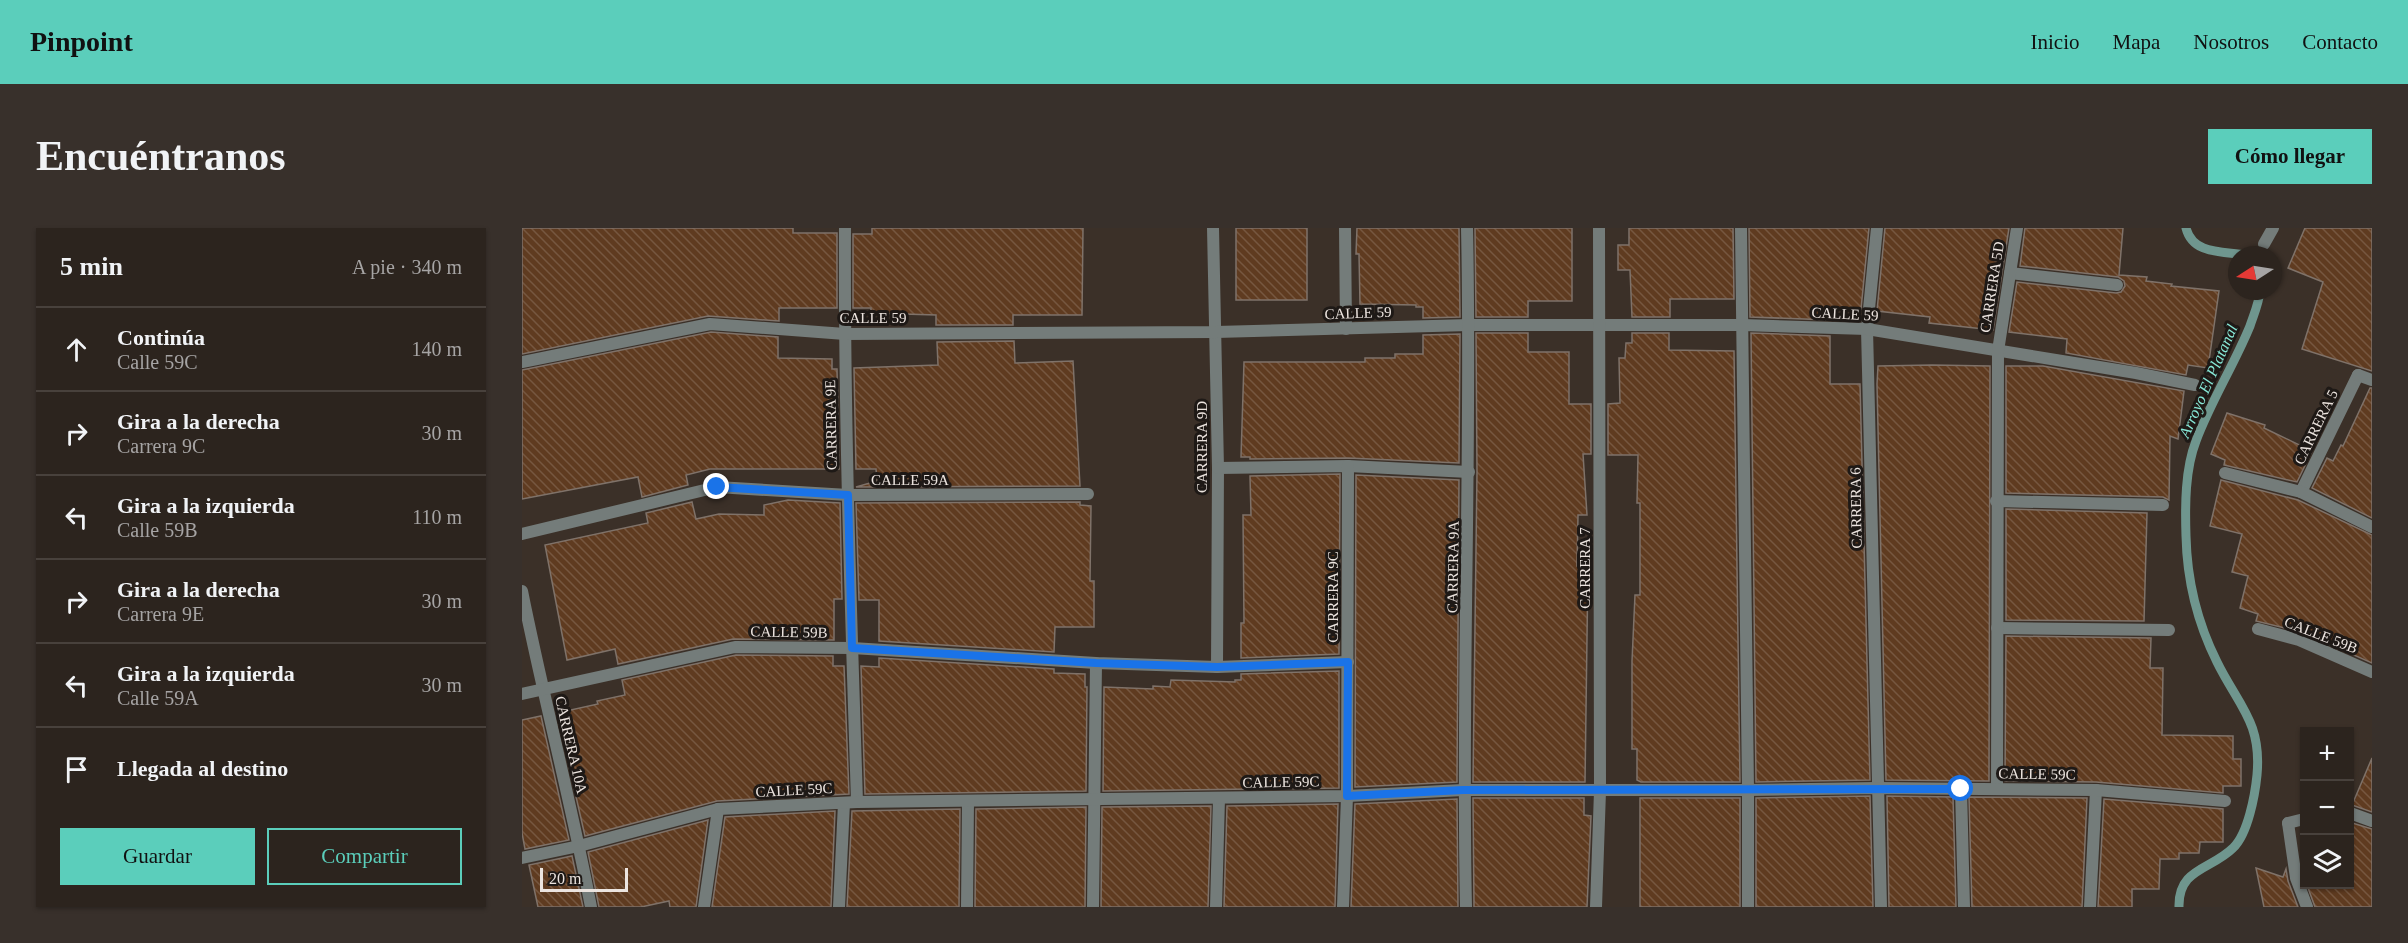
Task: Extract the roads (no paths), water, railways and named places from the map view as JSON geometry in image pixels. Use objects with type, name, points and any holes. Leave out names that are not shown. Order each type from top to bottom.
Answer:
[{"type":"street","name":"CARRERA 9E","points":[[845,228],[844,334],[857,802]]},
{"type":"street","name":"CARRERA 9D","points":[[1213,228],[1218,468],[1217,667]]},
{"type":"street","points":[[1345,228],[1346,329]]},
{"type":"street","name":"CARRERA 9A","points":[[1466,907],[1463,790],[1469,472],[1467,228]]},
{"type":"street","name":"CARRERA 7","points":[[1596,907],[1600,791],[1599,228]]},
{"type":"street","points":[[1740,228],[1743,326],[1748,907]]},
{"type":"street","name":"CARRERA 6","points":[[1877,228],[1867,329],[1881,907]]},
{"type":"street","name":"CARRERA 5D","points":[[1997,789],[1998,351],[2017,228]]},
{"type":"street","points":[[2264,244],[2273,228]]},
{"type":"street","points":[[2010,273],[2117,285]]},
{"type":"street","name":"CALLE 59","points":[[522,362],[710,324],[844,334],[1216,332],[1469,325],[1743,326],[1867,329],[2079,363],[2195,385]]},
{"type":"street","name":"CARRERA 5","points":[[2301,492],[2358,375],[2372,380]]},
{"type":"street","points":[[1218,468],[1348,466],[1469,472]]},
{"type":"street","name":"CARRERA 9C","points":[[1342,907],[1347,796],[1348,466]]},
{"type":"street","points":[[2225,473],[2301,492],[2372,527]]},
{"type":"street","name":"CALLE 59A","points":[[522,534],[717,487],[848,495],[1088,494]]},
{"type":"street","points":[[1996,501],[2163,506]]},
{"type":"street","name":"CARRERA 10A","points":[[522,591],[591,907]]},
{"type":"street","points":[[1997,628],[2169,630]]},
{"type":"street","name":"CALLE 59B","points":[[2258,629],[2299,640],[2372,672]]},
{"type":"street","name":"CALLE 59B","points":[[522,694],[735,647],[852,648],[1096,663],[1217,667],[1348,662]]},
{"type":"street","points":[[1093,907],[1096,663]]},
{"type":"street","name":"CALLE 59C","points":[[522,858],[579,846],[718,809],[857,802],[1347,796],[1463,790],[1877,788],[2096,790],[2225,801]]},
{"type":"street","points":[[1961,789],[1964,907]]},
{"type":"street","points":[[2090,907],[2096,790]]},
{"type":"street","points":[[1216,907],[1219,798]]},
{"type":"street","points":[[967,907],[968,801]]},
{"type":"street","points":[[839,907],[844,803]]},
{"type":"street","points":[[704,907],[718,809]]},
{"type":"street","points":[[2354,815],[2372,821]]},
{"type":"street","points":[[2300,820],[2288,823],[2296,878],[2307,907]]},
{"type":"waterway","name":"Arroyo El Platanal","points":[[2186,228],[2195,243],[2210,250],[2228,253]]},
{"type":"waterway","name":"Arroyo El Platanal","points":[[2179,907],[2180,894],[2190,877],[2233,848],[2243,834],[2250,814],[2256,783],[2258,757],[2252,727],[2210,647],[2194,601],[2187,553],[2186,488],[2196,441],[2250,326],[2258,300]]}]
